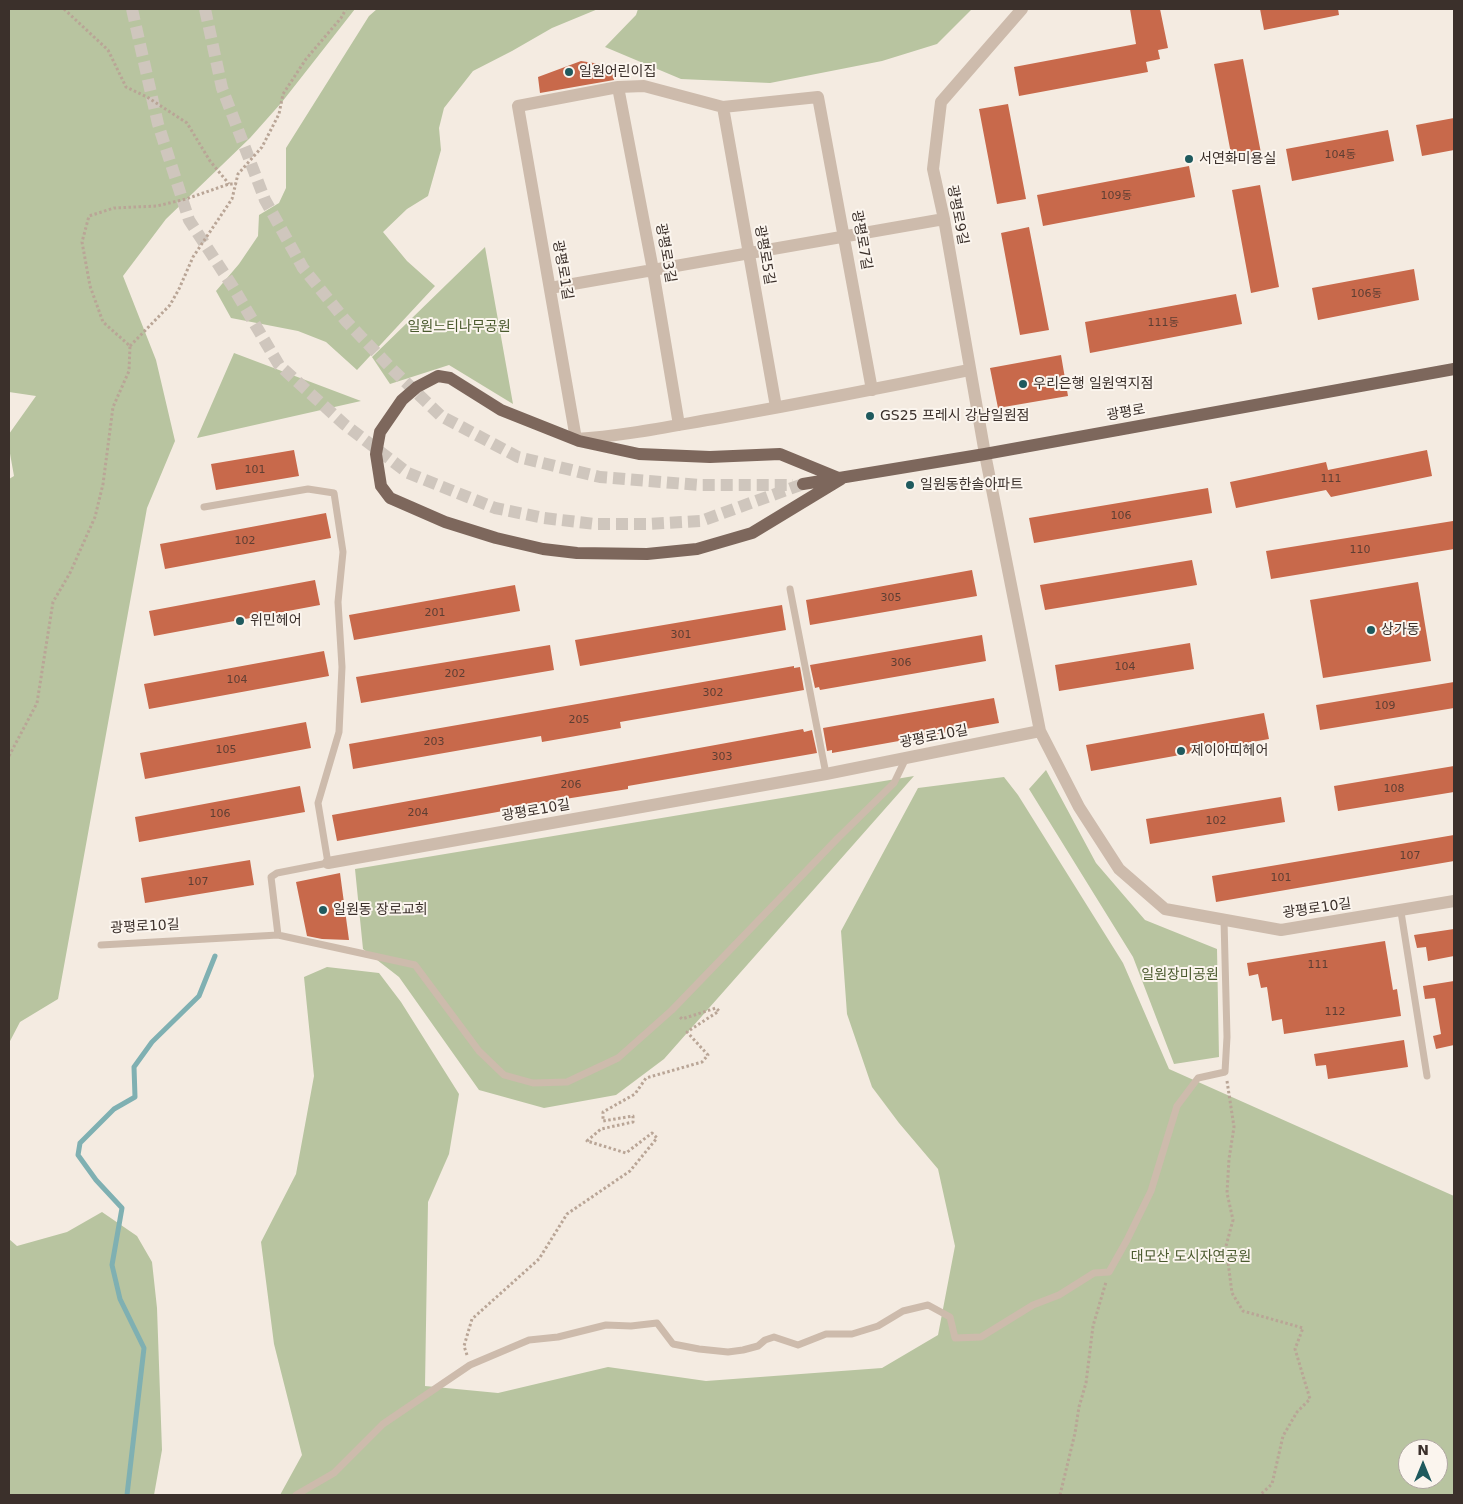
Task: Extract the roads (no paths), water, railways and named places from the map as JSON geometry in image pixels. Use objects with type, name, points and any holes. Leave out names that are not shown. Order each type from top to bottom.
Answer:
[{"type":"main road","name":"광평로","points":[[803,484],[985,454],[1454,369]]},
{"type":"main road","points":[[438,376],[450,378],[501,410],[580,441],[639,454],[710,456],[780,454],[841,479],[752,533],[697,549],[647,554],[610,555],[543,549],[479,533],[445,522],[390,498],[381,486],[376,454],[380,432],[402,400],[417,386],[438,376]]},
{"type":"street","name":"광평로9길","points":[[985,454],[944,219],[933,169],[941,102],[1022,9]]},
{"type":"street","points":[[618,87],[644,86],[723,107]]},
{"type":"street","name":"광평로1길","points":[[618,87],[518,106],[576,439],[605,438],[679,424]]},
{"type":"street","name":"광평로3길","points":[[618,87],[653,270],[679,424]]},
{"type":"street","name":"광평로7길","points":[[723,107],[818,96],[872,390]]},
{"type":"street","name":"광평로5길","points":[[723,107],[776,407]]},
{"type":"street","points":[[550,288],[944,219]]},
{"type":"street","points":[[679,424],[872,390],[970,370]]},
{"type":"street","name":"광평로10길","points":[[985,454],[1040,731],[1079,807],[1119,869],[1165,908],[1282,930],[1401,912],[1454,901]]},
{"type":"street","name":"광평로10길","points":[[328,863],[826,774],[1040,731]]},
{"type":"lane","points":[[204,507],[308,489],[334,493],[343,552],[338,602],[342,667],[339,732],[318,803],[328,863]]},
{"type":"lane","points":[[790,589],[826,774]]},
{"type":"lane","points":[[278,935],[415,965],[479,1051],[504,1074],[533,1083],[567,1082],[618,1058],[672,1010],[838,838],[894,783],[906,758]]},
{"type":"lane","name":"광평로10길","points":[[101,945],[278,935],[271,877],[276,873],[328,863]]},
{"type":"lane","points":[[1401,912],[1427,1076]]},
{"type":"lane","points":[[296,1495],[334,1472],[383,1424],[470,1365],[529,1340],[558,1337],[606,1325],[631,1326],[657,1323],[673,1344],[728,1352],[758,1346],[765,1340],[774,1338],[798,1345],[826,1334],[852,1334],[878,1326],[903,1311],[928,1305],[950,1317],[955,1338],[981,1337],[1033,1305],[1059,1295],[1094,1273],[1109,1272],[1151,1191],[1166,1138],[1178,1106],[1198,1078],[1225,1072],[1227,1037],[1224,920]]},
{"type":"waterway","points":[[127,1495],[144,1348],[120,1299],[112,1265],[122,1208],[96,1180],[78,1155],[80,1143],[114,1109],[135,1097],[134,1067],[152,1042],[199,996],[215,956]]},
{"type":"tunnel","points":[[132,9],[158,124],[189,220],[233,287],[279,365],[344,424],[408,473],[495,508],[544,518],[595,524],[701,521],[803,484]]},
{"type":"tunnel","points":[[205,9],[222,88],[265,200],[303,268],[346,321],[441,416],[518,457],[600,477],[699,485],[793,485]]},
{"type":"place","name":"일원어린이집","points":[[569,72]]},
{"type":"place","name":"서연화미용실","points":[[1189,159]]},
{"type":"place","name":"우리은행 일원역지점","points":[[1023,384]]},
{"type":"place","name":"GS25 프레시 강남일원점","points":[[870,416]]},
{"type":"place","name":"일원동한솔아파트","points":[[910,485]]},
{"type":"place","name":"위민헤어","points":[[240,621]]},
{"type":"place","name":"상가동","points":[[1371,630]]},
{"type":"place","name":"제이아띠헤어","points":[[1181,751]]},
{"type":"place","name":"일원동 장로교회","points":[[323,910]]},
{"type":"park label","name":"일원느티나무공원","points":[[459,327]]},
{"type":"park label","name":"일원장미공원","points":[[1180,975]]},
{"type":"park label","name":"대모산 도시자연공원","points":[[1191,1257]]}]
